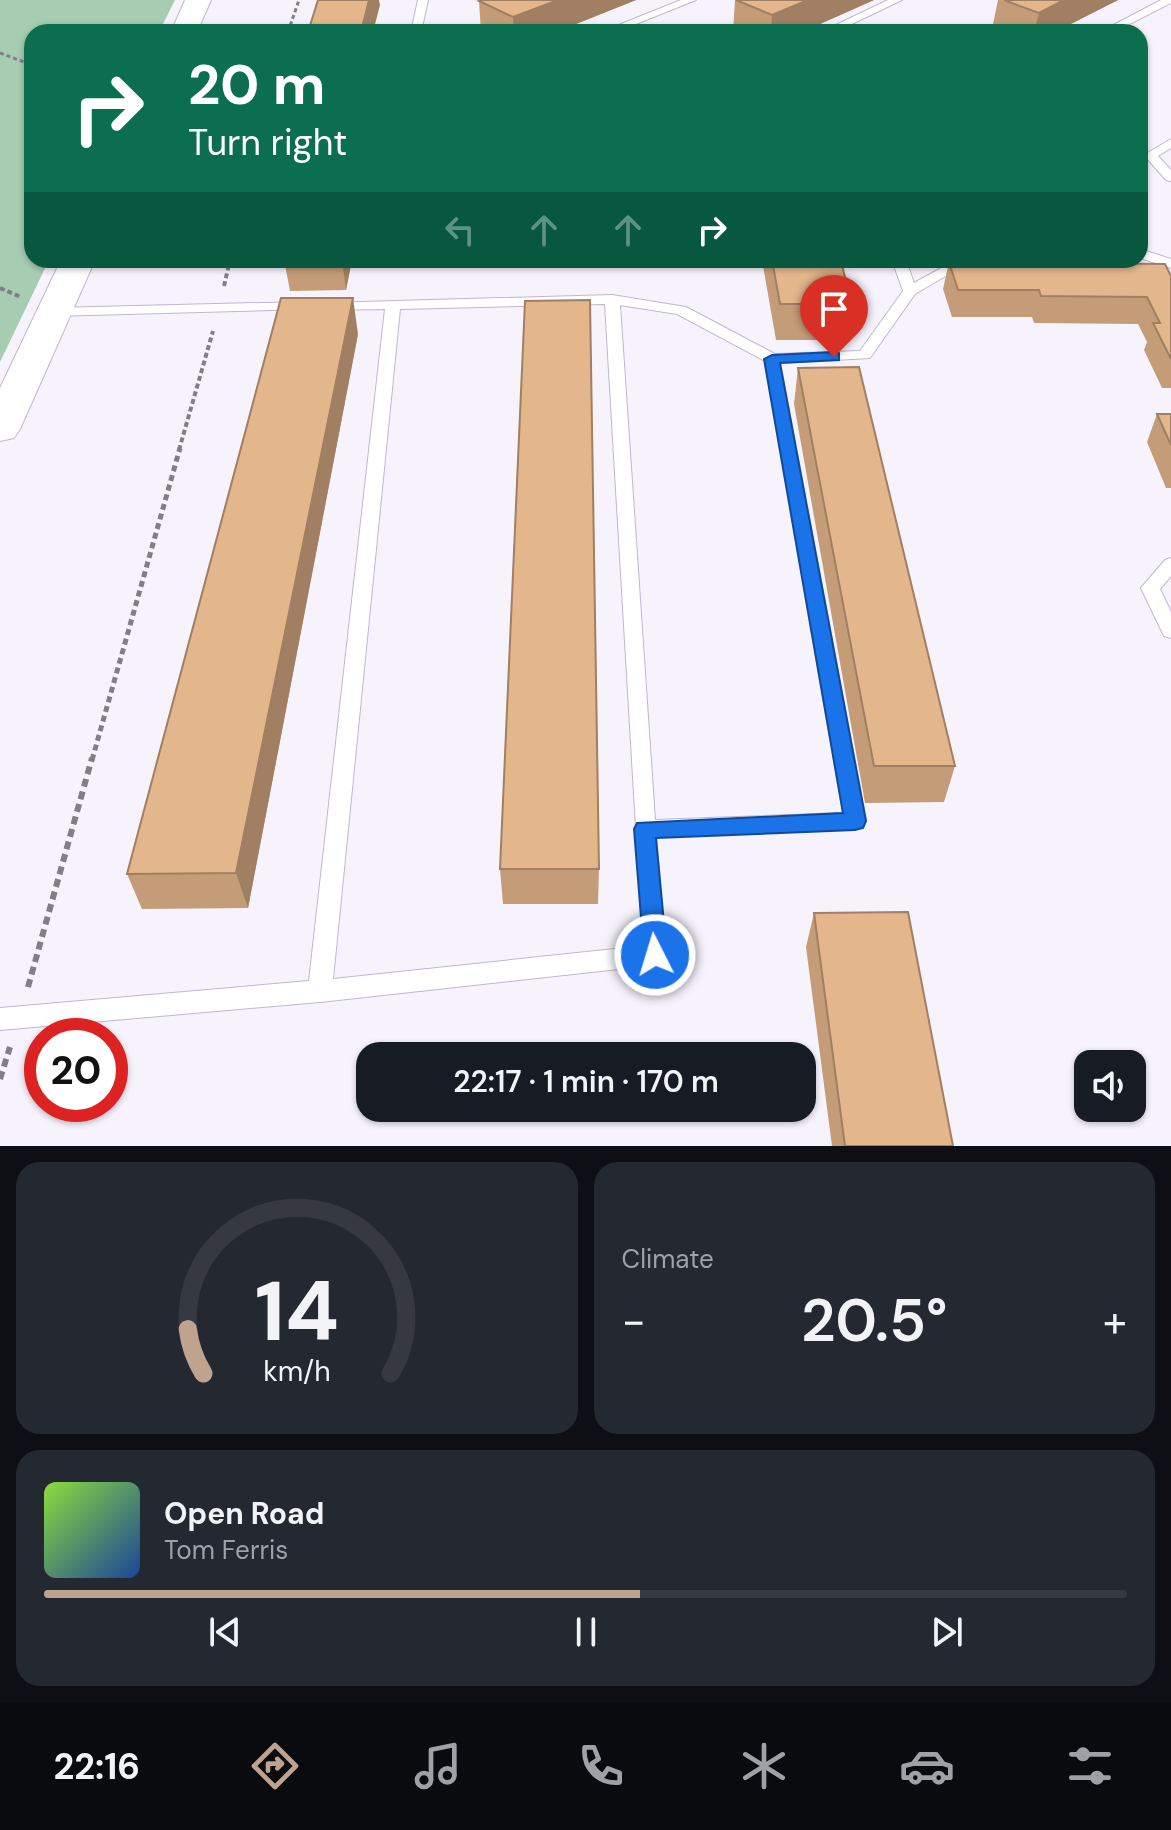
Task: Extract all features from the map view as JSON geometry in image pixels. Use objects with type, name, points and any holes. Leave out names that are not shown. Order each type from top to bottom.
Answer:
[{"type":"street","points":[[188,24],[198,0]]},
{"type":"street","points":[[0,429],[74,268]]},
{"type":"lane","points":[[418,24],[423,0]]},
{"type":"lane","points":[[627,24],[691,0]]},
{"type":"lane","points":[[844,24],[897,0]]},
{"type":"lane","points":[[1121,24],[1169,0]]},
{"type":"lane","points":[[1171,143],[1150,155],[1171,177]]},
{"type":"lane","points":[[1148,256],[1171,264]]},
{"type":"lane","points":[[902,268],[910,291]]},
{"type":"lane","points":[[54,312],[612,299],[681,310],[772,359],[865,355],[910,291],[952,268]]},
{"type":"lane","points":[[10,1018],[320,991],[655,955],[612,299]]},
{"type":"lane","points":[[320,991],[393,304]]},
{"type":"lane","points":[[645,829],[855,821],[772,359]]},
{"type":"lane","points":[[1171,564],[1150,588],[1171,631]]},
{"type":"path","points":[[291,24],[299,0]]},
{"type":"path","points":[[0,53],[24,62]]},
{"type":"path","points":[[0,1079],[10,1018],[220,308],[228,268]]},
{"type":"green space","points":[[0,0],[175,0],[163,24],[24,24],[24,268],[45,268],[0,362]]},
{"type":"building","points":[[318,0],[369,0],[363,24],[310,24]]},
{"type":"building","points":[[558,0],[513,17],[479,1]]},
{"type":"building","points":[[736,0],[808,0],[772,15]]},
{"type":"building","points":[[1004,0],[1064,0],[1039,13]]},
{"type":"building","points":[[1148,264],[1165,264],[1171,276],[1171,359],[1153,323],[1160,323],[1147,297],[1041,296],[1039,290],[958,290],[951,268],[1148,268]]},
{"type":"building","points":[[773,268],[843,268],[851,304],[780,304]]},
{"type":"building","points":[[281,298],[353,298],[236,873],[127,874]]},
{"type":"building","points":[[590,300],[599,869],[500,869],[525,301]]},
{"type":"building","points":[[859,367],[955,766],[874,766],[798,368]]},
{"type":"building","points":[[1157,414],[1171,414],[1171,445]]},
{"type":"building","points":[[908,912],[953,1146],[845,1146],[814,913]]},
{"type":"route","points":[[655,955],[645,829],[855,821],[772,359],[834,357]]}]
